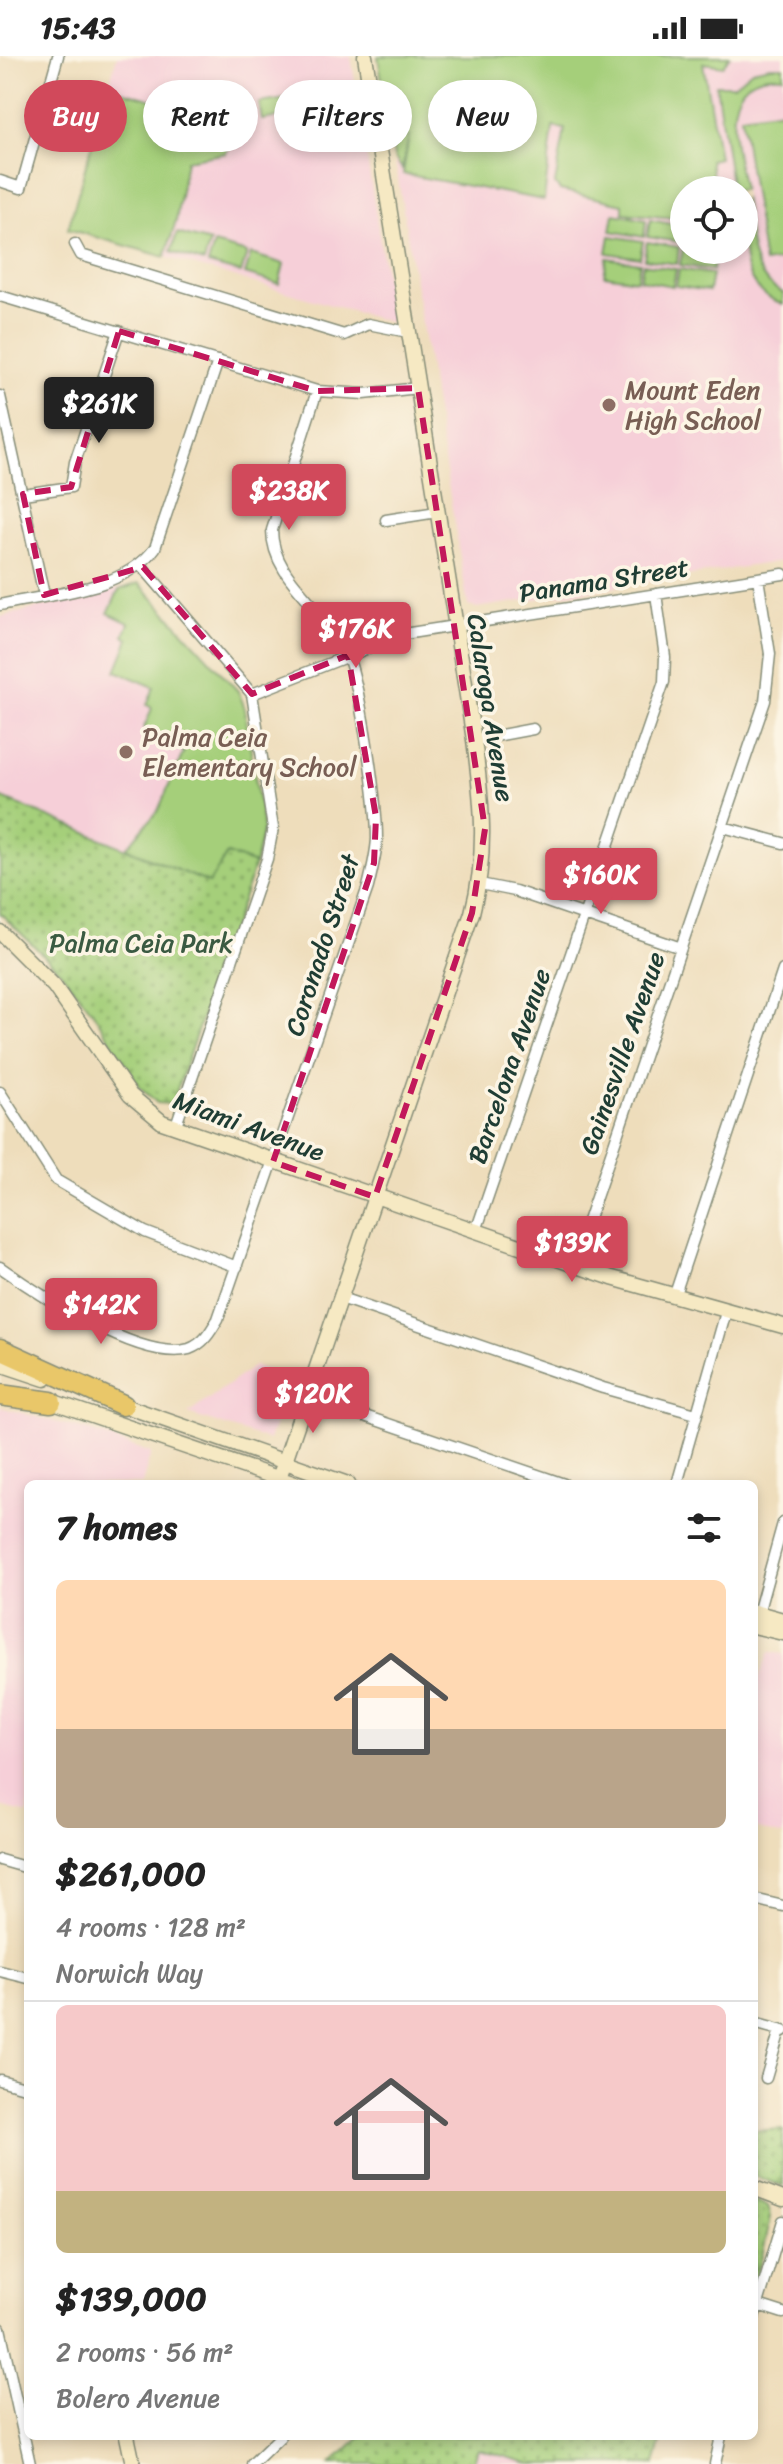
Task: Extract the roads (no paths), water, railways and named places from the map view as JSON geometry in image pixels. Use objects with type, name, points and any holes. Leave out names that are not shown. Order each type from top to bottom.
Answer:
[{"type":"highway","points":[[0,1349],[123,1405]]},
{"type":"highway","points":[[0,1395],[51,1402]]},
{"type":"street","points":[[0,181],[21,188],[58,56]]},
{"type":"street","name":"Calaroga Avenue","points":[[278,1480],[480,884],[485,829],[474,740],[365,56]]},
{"type":"street","points":[[75,244],[81,255],[344,335],[368,324],[408,332]]},
{"type":"street","points":[[0,310],[2,297],[317,391],[364,394],[418,388]]},
{"type":"street","points":[[23,494],[71,487],[75,462],[119,331]]},
{"type":"street","points":[[0,605],[119,579],[141,565],[155,548],[218,361]]},
{"type":"street","name":"Coronado Street","points":[[0,1267],[108,1330],[144,1346],[178,1351],[191,1349],[209,1336],[237,1267],[374,863],[376,817],[355,682],[347,655],[329,622],[276,559],[272,545],[272,530],[317,391]]},
{"type":"street","points":[[0,396],[44,595]]},
{"type":"street","points":[[386,520],[437,512]]},
{"type":"street","points":[[141,565],[252,694],[272,820],[271,844],[175,1128]]},
{"type":"street","name":"Panama Street","points":[[252,694],[404,634],[783,574]]},
{"type":"street","name":"Gainesville Avenue","points":[[573,1265],[767,692],[770,654],[758,578]]},
{"type":"street","name":"Barcelona Avenue","points":[[476,1231],[664,682],[665,657],[656,594]]},
{"type":"street","points":[[474,740],[533,729]]},
{"type":"street","points":[[723,827],[783,843]]},
{"type":"street","points":[[480,884],[515,891],[681,948]]},
{"type":"street","name":"Miami Avenue","points":[[0,932],[54,986],[130,1095],[145,1110],[175,1128],[573,1265],[674,1297],[783,1326]]},
{"type":"street","points":[[674,1297],[783,970]]},
{"type":"street","points":[[0,1092],[56,1180],[168,1243],[237,1267]]},
{"type":"street","points":[[341,1298],[603,1388],[696,1414]]},
{"type":"street","points":[[678,1480],[726,1312]]},
{"type":"street","points":[[0,1364],[336,1480]]},
{"type":"street","points":[[0,1384],[275,1480]]},
{"type":"street","points":[[306,1396],[552,1480]]},
{"type":"street","points":[[758,1610],[783,1523]]},
{"type":"street","points":[[758,1621],[783,1620]]},
{"type":"street","points":[[758,1622],[783,1633]]},
{"type":"street","points":[[0,1860],[24,1867]]},
{"type":"street","points":[[758,1900],[783,1906]]},
{"type":"street","points":[[0,1971],[24,1977]]},
{"type":"street","points":[[758,2024],[782,2030],[766,2078]]},
{"type":"street","points":[[0,2080],[24,2087]]},
{"type":"street","points":[[758,2190],[783,2199]]},
{"type":"street","points":[[783,2221],[758,2305],[783,2313]]},
{"type":"street","points":[[0,2328],[24,2437]]},
{"type":"street","points":[[25,2440],[30,2464]]},
{"type":"street","points":[[128,2440],[133,2464]]},
{"type":"street","points":[[252,2464],[277,2440]]},
{"type":"street","points":[[715,2464],[720,2440]]},
{"type":"place","name":"Mount Eden High School","points":[[609,405]]},
{"type":"place","name":"Palma Ceia Elementary School","points":[[126,752]]},
{"type":"park label","name":"Palma Ceia Park","points":[[141,943]]}]
